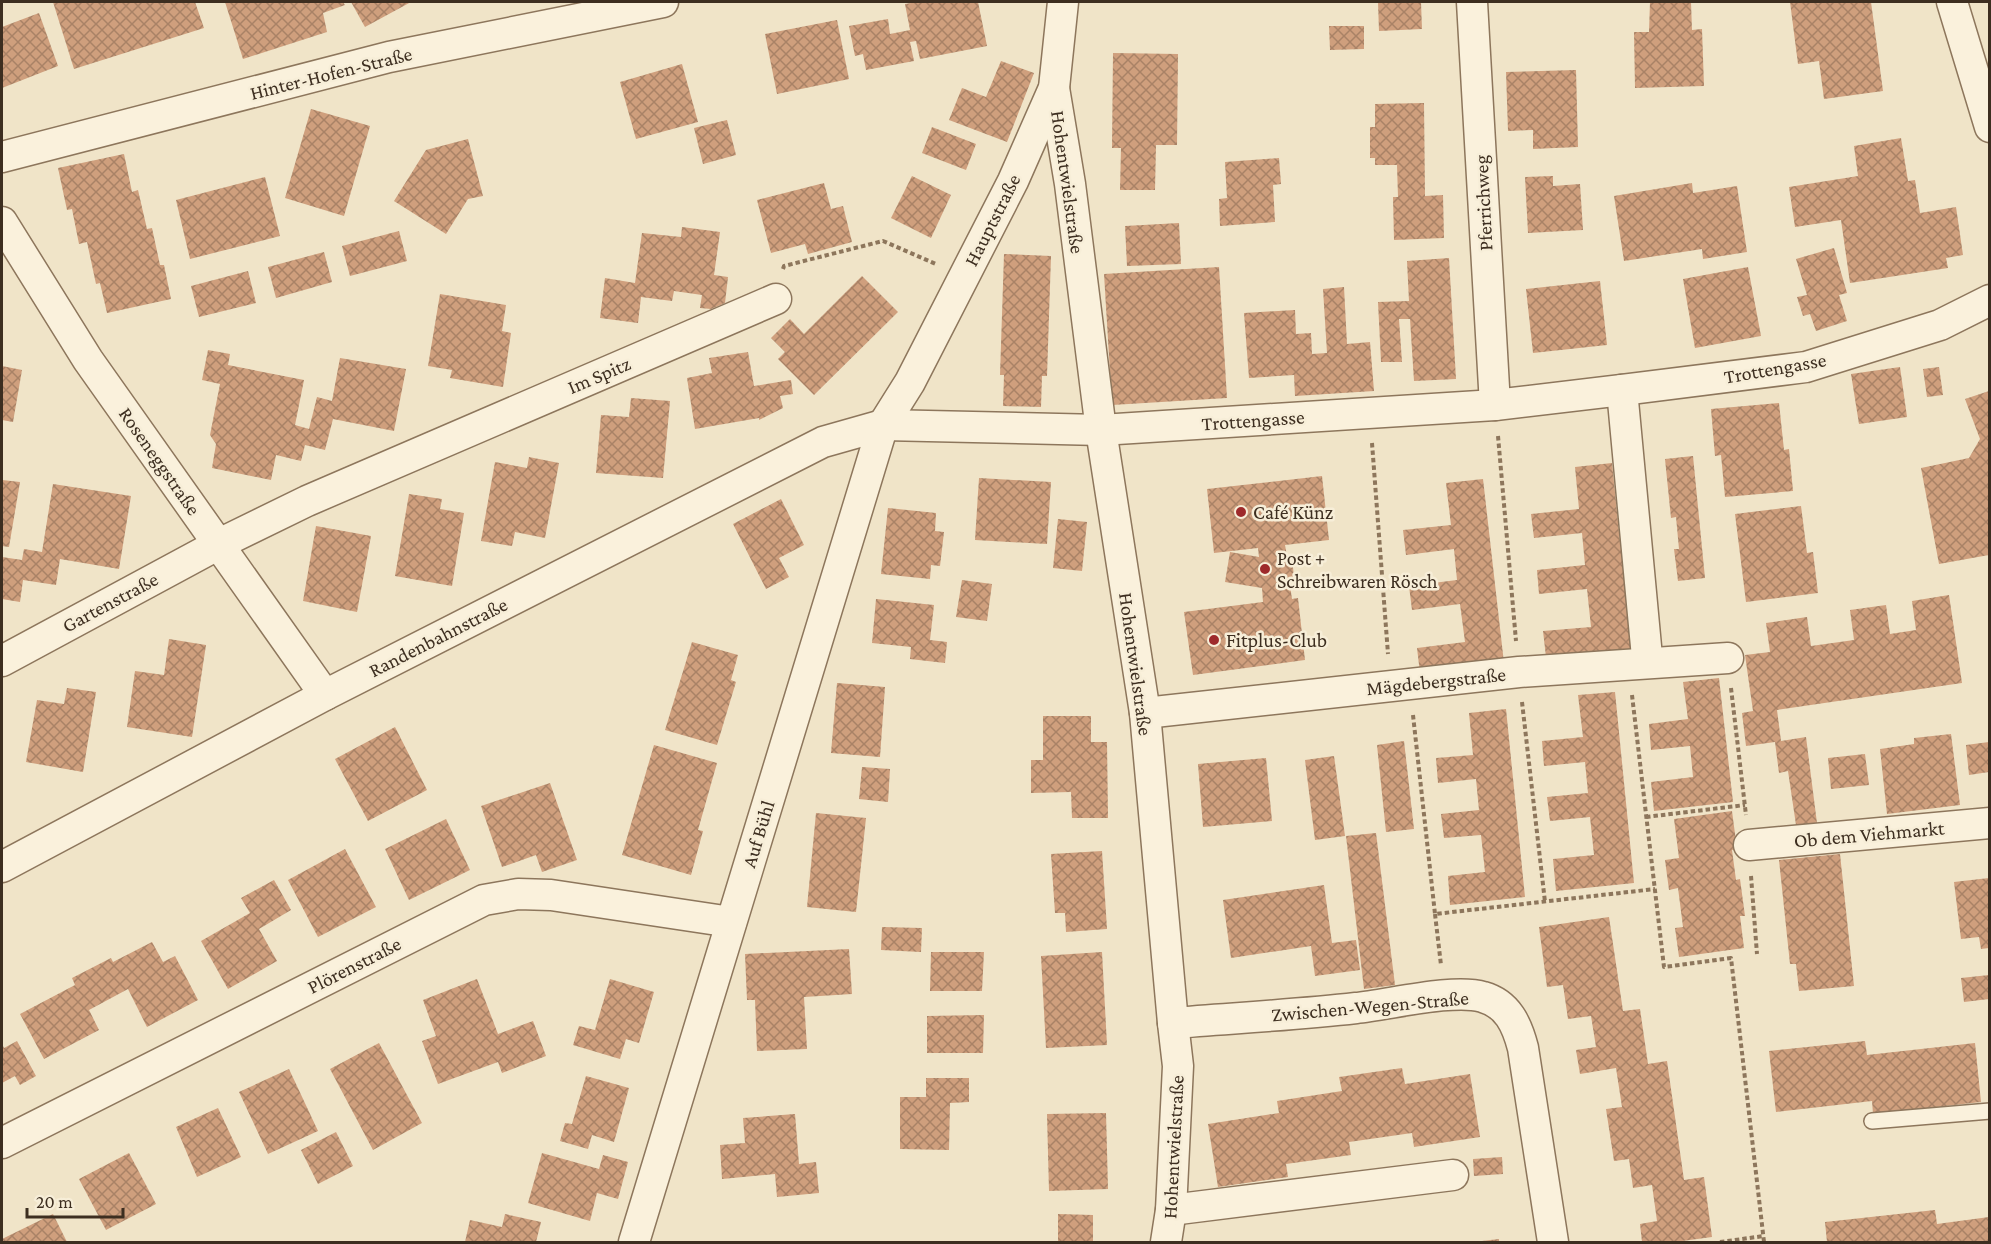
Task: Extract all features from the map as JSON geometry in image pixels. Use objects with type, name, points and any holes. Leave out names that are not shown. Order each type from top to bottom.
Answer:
[{"type":"street","name":"Hinter-Hofen-Straße","points":[[2,157],[389,57],[663,2]]},
{"type":"street","name":"Hauptstraße","points":[[883,425],[910,382],[1013,181],[1054,88],[1064,2]]},
{"type":"street","name":"Pferrichweg","points":[[1472,2],[1495,405]]},
{"type":"street","points":[[1952,2],[1989,128]]},
{"type":"street","name":"Hohentwielstraße","points":[[1054,88],[1070,184],[1101,430],[1145,713],[1178,1066],[1171,1210],[1166,1242]]},
{"type":"street","name":"Roseneggstraße","points":[[2,222],[88,360],[325,695]]},
{"type":"street","name":"Im Spitz","points":[[219,544],[307,501],[776,299]]},
{"type":"street","name":"Trottengasse","points":[[883,425],[1101,430],[1495,405],[1806,367],[1940,325],[1989,300]]},
{"type":"street","points":[[1622,390],[1638,661]]},
{"type":"street","name":"Randenbahnstraße","points":[[2,867],[325,695],[823,442],[883,425]]},
{"type":"street","name":"Auf Bühl","points":[[634,1242],[883,425]]},
{"type":"street","name":"Gartenstraße","points":[[2,661],[219,544]]},
{"type":"street","name":"Mägdebergstraße","points":[[1145,713],[1519,672],[1638,661],[1728,658]]},
{"type":"street","name":"Ob dem Viehmarkt","points":[[1749,845],[1989,823]]},
{"type":"street","name":"Plörenstraße","points":[[2,1143],[484,900],[518,894],[551,895],[731,922]]},
{"type":"street","name":"Zwischen-Wegen-Straße","points":[[1173,1023],[1357,1008],[1460,993],[1484,997],[1503,1008],[1517,1025],[1523,1048],[1553,1242]]},
{"type":"street","points":[[1171,1210],[1453,1175]]},
{"type":"lane","points":[[1872,1121],[1989,1111]]},
{"type":"path","points":[[776,299],[784,266],[883,241],[963,276]]},
{"type":"path","points":[[1495,405],[1519,672],[1545,902]]},
{"type":"path","points":[[1369,413],[1400,685],[1435,914],[1444,996]]},
{"type":"path","points":[[1728,658],[1749,845],[1757,954]]},
{"type":"path","points":[[1638,661],[1646,816],[1664,967],[1731,958],[1764,1242]]},
{"type":"path","points":[[1646,816],[1745,805]]},
{"type":"path","points":[[1435,914],[1655,889]]},
{"type":"path","points":[[1720,1242],[1764,1236]]},
{"type":"building","points":[[53,2],[195,2],[204,28],[74,69]]},
{"type":"building","points":[[225,2],[343,2],[345,5],[323,13],[327,32],[243,59]]},
{"type":"building","points":[[351,2],[411,2],[365,27]]},
{"type":"building","points":[[978,2],[987,46],[920,59],[916,41],[910,42],[914,61],[866,70],[863,54],[855,56],[849,26],[888,19],[890,34],[910,30],[905,4]]},
{"type":"building","points":[[1378,2],[1421,2],[1422,29],[1379,31]]},
{"type":"building","points":[[1650,2],[1691,2],[1692,30],[1702,29],[1704,86],[1635,88],[1634,32],[1649,32]]},
{"type":"building","points":[[1790,2],[1871,2],[1883,91],[1824,99],[1819,61],[1798,64]]},
{"type":"building","points":[[39,13],[58,66],[2,88],[2,27]]},
{"type":"building","points":[[837,20],[849,79],[777,94],[765,34]]},
{"type":"building","points":[[1329,26],[1364,26],[1364,49],[1330,50]]},
{"type":"building","points":[[1113,53],[1178,54],[1177,145],[1156,145],[1155,190],[1120,190],[1121,148],[1112,148]]},
{"type":"building","points":[[1001,61],[1034,73],[1007,142],[949,120],[962,88],[986,97]]},
{"type":"building","points":[[682,64],[698,122],[636,139],[620,82]]},
{"type":"building","points":[[1576,70],[1578,147],[1533,149],[1533,130],[1508,131],[1506,72]]},
{"type":"building","points":[[1424,103],[1425,196],[1443,195],[1444,238],[1394,240],[1393,197],[1398,197],[1397,165],[1375,165],[1375,158],[1370,158],[1370,127],[1375,127],[1375,104]]},
{"type":"building","points":[[311,109],[370,126],[344,216],[285,198]]},
{"type":"building","points":[[727,120],[736,155],[703,164],[694,128]]},
{"type":"building","points":[[932,127],[976,144],[966,170],[922,153]]},
{"type":"building","points":[[1901,138],[1908,181],[1915,180],[1920,213],[1956,207],[1963,255],[1946,258],[1948,268],[1850,283],[1841,220],[1795,227],[1789,187],[1858,176],[1854,146]]},
{"type":"building","points":[[468,139],[483,196],[468,199],[446,234],[394,201],[426,150]]},
{"type":"building","points":[[124,154],[132,192],[138,190],[147,229],[152,228],[160,265],[164,265],[171,299],[107,313],[100,283],[96,284],[87,242],[79,244],[72,209],[67,210],[58,168]]},
{"type":"building","points":[[1279,158],[1281,184],[1273,185],[1275,222],[1220,226],[1219,199],[1227,198],[1225,162]]},
{"type":"building","points":[[912,176],[951,195],[931,238],[891,218]]},
{"type":"building","points":[[1553,176],[1553,186],[1580,184],[1583,230],[1528,233],[1525,177]]},
{"type":"building","points":[[265,177],[280,236],[190,259],[176,200]]},
{"type":"building","points":[[824,183],[831,209],[843,206],[852,242],[808,254],[805,244],[771,253],[757,200]]},
{"type":"building","points":[[1692,183],[1693,193],[1737,186],[1747,252],[1703,259],[1702,249],[1624,261],[1614,196]]},
{"type":"building","points":[[1179,223],[1181,264],[1127,266],[1125,226]]},
{"type":"building","points":[[682,227],[720,232],[714,275],[728,277],[725,303],[711,309],[700,308],[702,295],[674,291],[672,301],[641,297],[638,323],[600,318],[605,278],[635,283],[642,233],[681,237]]},
{"type":"building","points":[[399,231],[407,261],[350,276],[342,246]]},
{"type":"building","points":[[1834,248],[1847,293],[1839,295],[1847,321],[1816,331],[1810,314],[1803,316],[1797,297],[1807,295],[1796,259]]},
{"type":"building","points":[[324,252],[332,282],[276,298],[268,267]]},
{"type":"building","points":[[1004,254],[1051,256],[1047,376],[1042,376],[1041,407],[1003,406],[1004,375],[1000,375]]},
{"type":"building","points":[[1449,258],[1456,379],[1414,381],[1410,319],[1399,319],[1402,362],[1381,362],[1378,302],[1409,301],[1407,261]]},
{"type":"building","points":[[1219,267],[1227,398],[1112,405],[1104,274]]},
{"type":"building","points":[[1748,267],[1761,336],[1695,348],[1683,279]]},
{"type":"building","points":[[248,271],[256,303],[199,317],[191,286]]},
{"type":"building","points":[[862,276],[898,312],[814,395],[778,359],[785,352],[771,338],[790,319],[804,334]]},
{"type":"building","points":[[1600,281],[1607,345],[1533,353],[1526,289]]},
{"type":"building","points":[[1344,287],[1347,344],[1370,342],[1374,391],[1295,396],[1294,375],[1249,378],[1244,313],[1295,310],[1296,334],[1311,333],[1312,354],[1327,353],[1323,289]]},
{"type":"building","points":[[440,294],[506,305],[502,331],[511,333],[503,387],[450,378],[452,370],[428,366]]},
{"type":"building","points":[[208,350],[230,354],[228,365],[304,380],[295,425],[309,429],[317,397],[332,401],[340,358],[406,369],[394,431],[333,419],[325,450],[305,445],[301,461],[276,455],[271,480],[212,468],[216,444],[210,435],[220,384],[202,380]]},
{"type":"building","points":[[748,352],[754,386],[791,380],[793,394],[780,396],[783,408],[759,420],[759,418],[695,429],[687,378],[712,373],[709,358]]},
{"type":"building","points":[[2,366],[22,370],[13,422],[2,420]]},
{"type":"building","points":[[1900,367],[1907,417],[1859,424],[1851,374]]},
{"type":"building","points":[[1939,367],[1943,395],[1927,397],[1923,369]]},
{"type":"building","points":[[1989,391],[1989,555],[1939,564],[1921,468],[1969,458],[1980,439],[1965,399]]},
{"type":"building","points":[[631,398],[670,401],[663,478],[596,473],[601,415],[629,417]]},
{"type":"building","points":[[1779,403],[1784,450],[1789,449],[1793,491],[1725,497],[1721,455],[1715,456],[1711,409]]},
{"type":"building","points":[[1693,456],[1705,578],[1678,581],[1674,549],[1679,549],[1676,517],[1671,518],[1665,459]]},
{"type":"building","points":[[529,457],[559,463],[545,538],[515,532],[512,546],[481,541],[495,462],[527,468]]},
{"type":"building","points":[[1612,463],[1631,649],[1546,657],[1543,631],[1591,627],[1587,589],[1539,594],[1537,570],[1585,565],[1582,533],[1534,538],[1531,514],[1579,509],[1575,467]]},
{"type":"building","points":[[1322,476],[1329,540],[1285,545],[1287,556],[1292,556],[1294,578],[1289,579],[1292,599],[1298,598],[1305,660],[1193,675],[1184,612],[1263,602],[1262,588],[1225,582],[1230,552],[1259,557],[1258,548],[1214,553],[1207,489]]},
{"type":"building","points":[[979,478],[1051,482],[1047,544],[975,540]]},
{"type":"building","points":[[1483,479],[1504,663],[1420,673],[1417,648],[1465,642],[1460,604],[1412,610],[1409,586],[1457,580],[1454,549],[1406,555],[1403,530],[1451,525],[1446,483]]},
{"type":"building","points":[[2,480],[20,482],[9,547],[2,546]]},
{"type":"building","points":[[53,484],[131,496],[119,569],[60,559],[56,585],[23,580],[20,602],[2,599],[2,557],[22,560],[24,549],[42,552]]},
{"type":"building","points":[[409,494],[442,499],[440,509],[464,513],[452,586],[395,576]]},
{"type":"building","points":[[781,499],[804,545],[779,558],[789,577],[766,589],[733,524]]},
{"type":"building","points":[[1801,506],[1807,553],[1813,552],[1818,593],[1746,602],[1735,514]]},
{"type":"building","points":[[888,508],[936,513],[935,531],[944,532],[940,566],[931,565],[930,579],[881,574]]},
{"type":"building","points":[[1058,519],[1087,522],[1082,571],[1053,568]]},
{"type":"building","points":[[316,526],[371,536],[357,612],[303,601]]},
{"type":"building","points":[[962,580],[992,584],[987,621],[956,617]]},
{"type":"building","points":[[1949,595],[1962,683],[1777,710],[1781,741],[1806,737],[1817,823],[1796,825],[1788,771],[1779,773],[1775,742],[1746,746],[1742,713],[1753,711],[1745,655],[1770,652],[1766,623],[1807,617],[1811,646],[1854,640],[1850,610],[1886,605],[1890,634],[1916,630],[1912,601]]},
{"type":"building","points":[[876,599],[934,605],[930,640],[947,642],[945,663],[910,659],[911,647],[872,643]]},
{"type":"building","points":[[169,639],[206,645],[192,737],[127,727],[135,671],[164,675]]},
{"type":"building","points":[[692,642],[738,655],[731,680],[736,682],[717,745],[665,730]]},
{"type":"building","points":[[1719,678],[1733,802],[1654,811],[1651,782],[1693,777],[1690,746],[1651,750],[1649,724],[1688,719],[1683,682]]},
{"type":"building","points":[[837,683],[885,687],[880,757],[831,753]]},
{"type":"building","points":[[67,688],[96,692],[83,772],[26,762],[37,700],[64,704]]},
{"type":"building","points":[[1615,692],[1634,883],[1556,891],[1553,859],[1594,855],[1590,817],[1550,821],[1547,797],[1588,793],[1585,762],[1544,766],[1542,741],[1583,737],[1578,695]]},
{"type":"building","points":[[1506,709],[1525,897],[1450,905],[1448,876],[1485,872],[1481,835],[1444,838],[1441,814],[1479,810],[1476,779],[1438,783],[1436,758],[1473,755],[1469,713]]},
{"type":"building","points":[[1043,716],[1091,716],[1091,742],[1107,742],[1108,818],[1072,818],[1071,792],[1031,793],[1031,760],[1043,760]]},
{"type":"building","points":[[395,727],[427,790],[368,821],[335,759]]},
{"type":"building","points":[[1951,734],[1960,805],[1887,814],[1880,749],[1914,744],[1914,738]]},
{"type":"building","points":[[1404,741],[1414,829],[1386,832],[1377,745]]},
{"type":"building","points":[[1989,742],[1989,772],[1969,775],[1966,745]]},
{"type":"building","points":[[654,745],[717,763],[698,830],[703,831],[691,875],[622,855]]},
{"type":"building","points":[[1865,754],[1869,785],[1831,789],[1828,758]]},
{"type":"building","points":[[1334,756],[1345,836],[1315,840],[1305,760]]},
{"type":"building","points":[[1266,758],[1272,821],[1203,827],[1198,764]]},
{"type":"building","points":[[862,767],[890,769],[888,802],[859,799]]},
{"type":"building","points":[[550,783],[577,860],[542,872],[536,855],[502,867],[481,806]]},
{"type":"building","points":[[1732,811],[1737,849],[1732,850],[1736,880],[1740,879],[1745,916],[1740,916],[1744,948],[1679,957],[1675,928],[1683,927],[1678,888],[1669,890],[1665,860],[1679,858],[1674,819]]},
{"type":"building","points":[[816,813],[866,818],[856,912],[807,907]]},
{"type":"building","points":[[446,819],[470,870],[409,900],[385,849]]},
{"type":"building","points":[[1376,833],[1395,985],[1364,989],[1346,836]]},
{"type":"building","points":[[345,849],[376,907],[318,937],[288,880]]},
{"type":"building","points":[[1102,851],[1107,929],[1066,932],[1065,913],[1055,913],[1051,854]]},
{"type":"building","points":[[1840,854],[1854,986],[1799,991],[1796,964],[1790,964],[1779,860]]},
{"type":"building","points":[[1989,878],[1989,948],[1981,949],[1979,937],[1961,939],[1954,882]]},
{"type":"building","points":[[274,880],[291,910],[259,929],[277,961],[228,989],[201,941],[250,913],[241,898]]},
{"type":"building","points":[[1324,885],[1332,943],[1356,940],[1360,970],[1315,976],[1311,946],[1231,958],[1223,900]]},
{"type":"building","points":[[1609,917],[1623,1011],[1640,1009],[1648,1064],[1667,1061],[1684,1180],[1704,1177],[1712,1237],[1675,1242],[1642,1242],[1640,1224],[1657,1221],[1652,1185],[1633,1188],[1629,1159],[1614,1161],[1606,1109],[1622,1107],[1616,1068],[1580,1074],[1576,1050],[1596,1047],[1591,1016],[1568,1019],[1563,985],[1547,987],[1539,927]]},
{"type":"building","points":[[882,927],[922,928],[921,952],[881,950]]},
{"type":"building","points":[[152,942],[163,962],[175,956],[198,1000],[147,1027],[128,989],[89,1010],[99,1030],[44,1059],[20,1014],[75,985],[72,978],[111,958],[113,962]]},
{"type":"building","points":[[849,949],[852,994],[804,997],[807,1049],[757,1051],[755,1000],[747,1000],[745,954]]},
{"type":"building","points":[[931,952],[984,952],[982,991],[930,991]]},
{"type":"building","points":[[1102,952],[1107,1045],[1046,1048],[1041,956]]},
{"type":"building","points":[[1989,975],[1989,999],[1964,1002],[1961,978]]},
{"type":"building","points":[[477,979],[498,1034],[533,1021],[546,1056],[502,1073],[498,1062],[438,1084],[422,1041],[436,1036],[423,1000]]},
{"type":"building","points":[[610,979],[654,992],[639,1043],[626,1039],[620,1059],[573,1045],[579,1026],[595,1030]]},
{"type":"building","points":[[984,1015],[983,1053],[927,1053],[927,1016]]},
{"type":"building","points":[[17,1041],[36,1076],[20,1085],[15,1076],[2,1083],[2,1044],[4,1048]]},
{"type":"building","points":[[1865,1041],[1867,1055],[1975,1043],[1981,1102],[1873,1114],[1872,1101],[1776,1112],[1769,1051]]},
{"type":"building","points":[[379,1043],[422,1123],[373,1150],[330,1069]]},
{"type":"building","points":[[1402,1068],[1405,1084],[1470,1074],[1480,1137],[1414,1147],[1412,1133],[1349,1142],[1351,1155],[1286,1164],[1288,1177],[1218,1187],[1208,1124],[1279,1113],[1277,1101],[1342,1091],[1339,1077]]},
{"type":"building","points":[[289,1069],[318,1131],[268,1154],[239,1092]]},
{"type":"building","points":[[586,1076],[629,1088],[614,1142],[592,1135],[588,1149],[560,1141],[565,1123],[572,1124]]},
{"type":"building","points":[[926,1078],[969,1078],[969,1102],[950,1103],[949,1150],[900,1149],[900,1097],[926,1097]]},
{"type":"building","points":[[218,1108],[241,1157],[197,1177],[176,1127]]},
{"type":"building","points":[[1106,1113],[1108,1189],[1049,1191],[1047,1114]]},
{"type":"building","points":[[795,1114],[799,1164],[816,1162],[819,1193],[777,1197],[775,1174],[722,1179],[720,1145],[745,1143],[743,1118]]},
{"type":"building","points":[[336,1132],[353,1166],[318,1184],[301,1150]]},
{"type":"building","points":[[129,1153],[156,1204],[106,1230],[79,1179]]},
{"type":"building","points":[[542,1153],[599,1169],[603,1155],[628,1162],[618,1199],[597,1193],[590,1221],[528,1203]]},
{"type":"building","points":[[1502,1157],[1503,1174],[1474,1176],[1473,1159]]},
{"type":"building","points":[[1935,1210],[1937,1224],[1989,1217],[1989,1242],[1827,1242],[1825,1222]]},
{"type":"building","points":[[53,1214],[67,1242],[2,1242],[2,1239]]},
{"type":"building","points":[[505,1214],[541,1222],[536,1242],[465,1242],[470,1220],[502,1227]]},
{"type":"building","points":[[1058,1214],[1093,1215],[1093,1242],[1058,1242]]},
{"type":"building","points":[[1499,1239],[1499,1242],[1482,1242],[1482,1241]]},
{"type":"place","name":"Café Künz","points":[[1241,512]]},
{"type":"place","name":"Post + Schreibwaren Rösch","points":[[1265,569]]},
{"type":"place","name":"Fitplus-Club","points":[[1214,640]]}]
